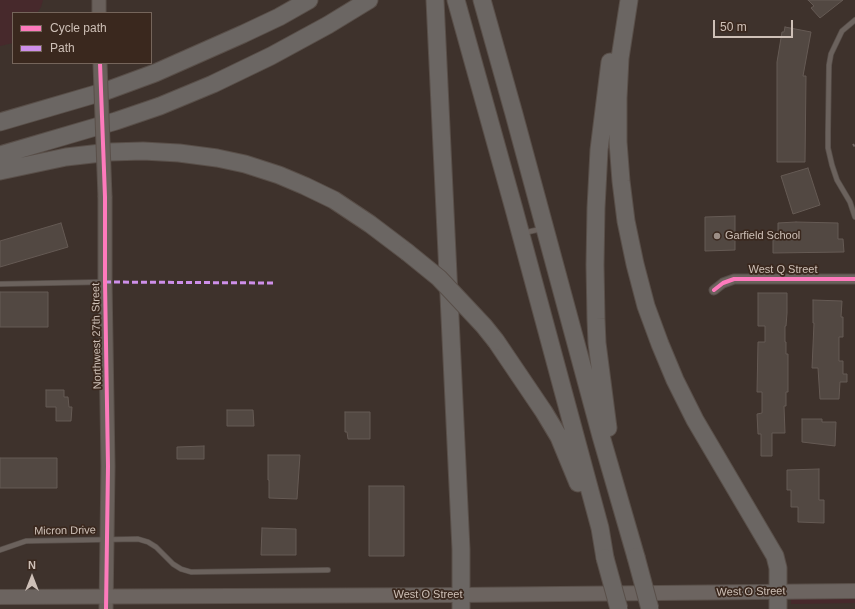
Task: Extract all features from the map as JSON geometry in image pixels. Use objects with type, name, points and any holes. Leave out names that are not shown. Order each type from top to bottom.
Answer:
[{"type":"highway","points":[[278,17],[303,0]]},
{"type":"highway","points":[[0,122],[106,91],[155,73],[243,34],[310,0]]},
{"type":"highway","points":[[0,154],[108,124],[166,104],[213,84],[271,56],[328,25],[369,0]]},
{"type":"highway","points":[[435,0],[460,541],[461,602]]},
{"type":"highway","points":[[456,0],[600,528],[605,558]]},
{"type":"highway","points":[[482,0],[601,436],[650,609]]},
{"type":"highway","points":[[622,0],[613,43],[605,94],[599,150],[596,208],[596,319],[606,413],[634,552]]},
{"type":"highway","points":[[629,0],[620,58],[618,142],[626,221],[635,264],[652,321],[675,380],[695,420],[775,556],[778,568],[778,609]]},
{"type":"highway","points":[[0,171],[66,157],[110,152],[172,152],[217,158],[245,164],[279,175],[334,200],[350,210],[407,252],[439,278],[484,326],[526,383],[559,437],[577,479],[605,558],[619,609]]},
{"type":"main road","name":"West O Street","points":[[0,597],[106,603],[461,602],[855,591]]},
{"type":"street","points":[[99,0],[99,12]]},
{"type":"street","name":"Northwest 27th Street","points":[[100,64],[105,197],[108,466],[106,603]]},
{"type":"street","name":"West Q Street","points":[[714,290],[723,283],[734,280],[855,279]]},
{"type":"lane","points":[[855,20],[838,36],[829,59],[828,140],[829,156],[837,180],[850,202],[855,217]]},
{"type":"lane","points":[[521,234],[545,228]]},
{"type":"lane","points":[[0,284],[105,282]]},
{"type":"lane","name":"Micron Drive","points":[[0,550],[26,541],[138,539],[148,542],[156,547],[173,564],[181,569],[191,572],[328,570]]},
{"type":"shaded area","points":[[0,0],[43,0],[38,12],[12,12],[12,43],[0,46]]},
{"type":"shaded area","points":[[855,598],[855,603],[791,604],[791,599]]},
{"type":"building","points":[[808,0],[843,0],[820,18],[811,8],[814,6]]},
{"type":"building","points":[[785,27],[811,32],[803,76],[806,76],[805,162],[777,162],[777,62],[782,32],[784,32]]},
{"type":"building","points":[[808,168],[820,205],[793,214],[781,176]]},
{"type":"building","points":[[735,216],[735,250],[705,251],[705,217]]},
{"type":"building","points":[[61,223],[68,247],[0,267],[0,241]]},
{"type":"building","points":[[778,223],[838,223],[838,239],[843,239],[844,252],[773,253],[773,239],[778,239]]},
{"type":"building","points":[[0,292],[48,292],[48,327],[0,327]]},
{"type":"building","points":[[758,293],[787,293],[785,342],[786,354],[788,354],[788,392],[786,392],[786,406],[784,406],[785,433],[772,433],[772,456],[761,456],[761,434],[758,434],[757,414],[762,413],[762,392],[757,392],[758,342],[765,342],[765,326],[758,326]]},
{"type":"building","points":[[813,300],[842,301],[841,317],[843,317],[843,337],[839,337],[839,361],[843,361],[843,374],[847,374],[847,382],[840,382],[839,399],[820,399],[818,368],[812,368],[814,323]]},
{"type":"building","points":[[46,390],[64,390],[64,397],[68,397],[69,407],[72,407],[71,421],[56,421],[56,407],[46,407]]},
{"type":"building","points":[[227,410],[253,410],[254,426],[227,426]]},
{"type":"building","points":[[345,412],[370,412],[370,439],[348,439],[347,432],[345,432]]},
{"type":"building","points":[[802,419],[822,419],[822,422],[836,422],[835,446],[802,442]]},
{"type":"building","points":[[204,446],[204,459],[177,459],[177,447]]},
{"type":"building","points":[[268,455],[300,455],[297,499],[269,498]]},
{"type":"building","points":[[0,458],[57,458],[57,488],[0,488]]},
{"type":"building","points":[[819,469],[819,500],[824,500],[824,523],[798,522],[798,507],[791,507],[791,490],[787,490],[787,470]]},
{"type":"building","points":[[369,486],[404,486],[404,556],[369,556]]},
{"type":"building","points":[[262,528],[296,529],[296,555],[261,555]]},
{"type":"marked path","points":[[105,282],[276,283]]},
{"type":"cycle path","points":[[100,64],[105,197],[108,466],[106,609]]},
{"type":"cycle path","points":[[714,290],[723,283],[734,279],[855,279]]},
{"type":"place","name":"Garfield School","points":[[717,236]]}]
